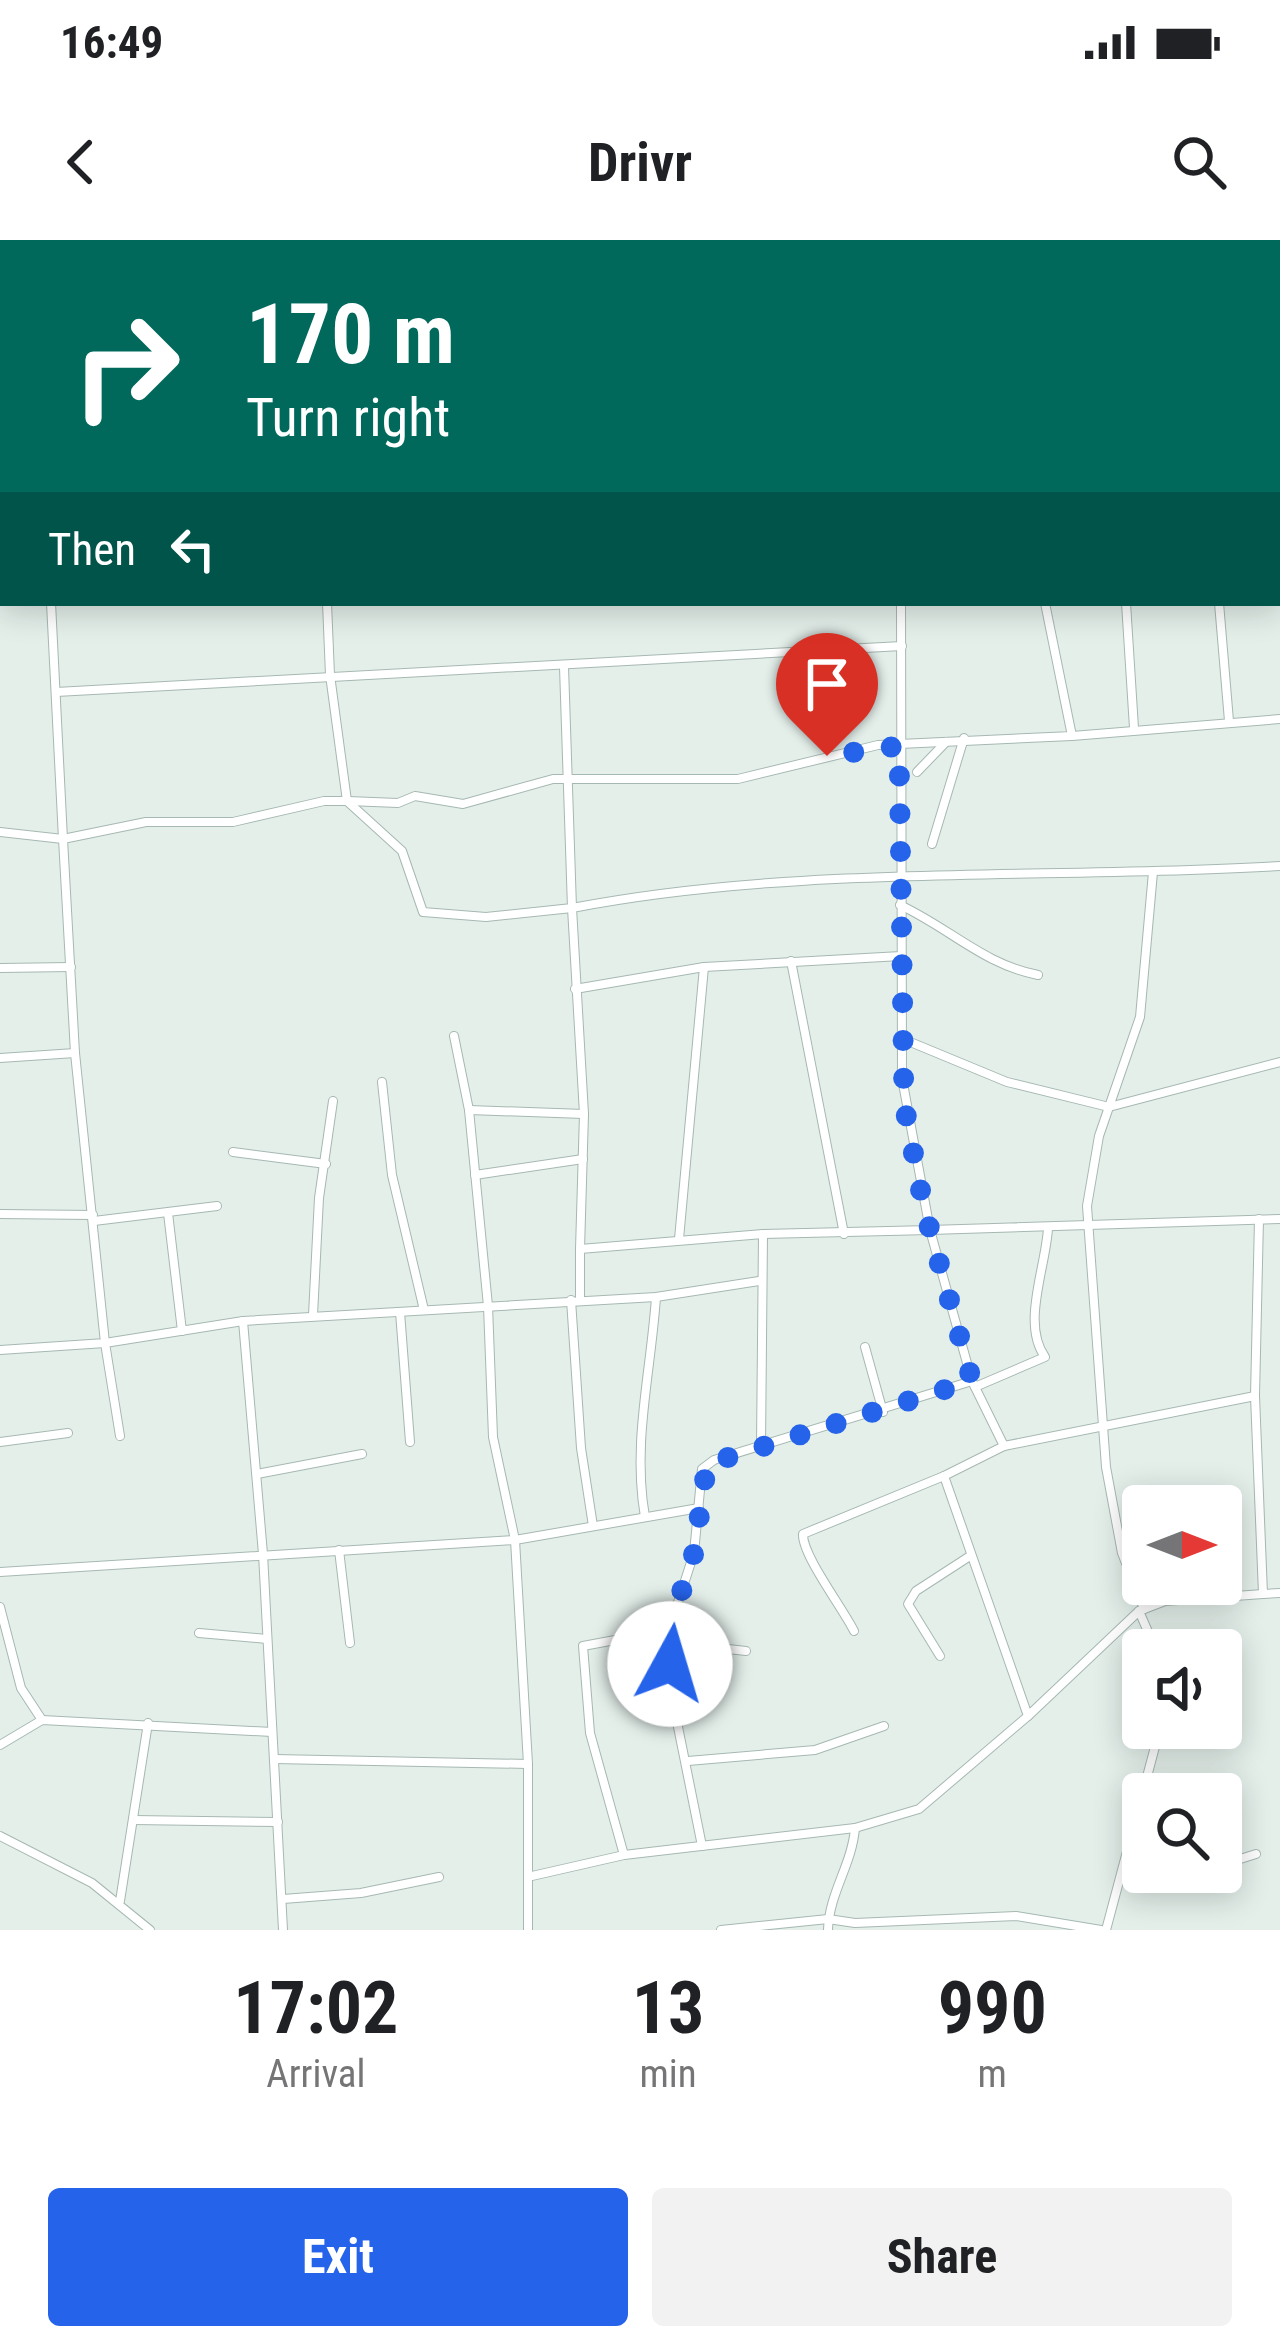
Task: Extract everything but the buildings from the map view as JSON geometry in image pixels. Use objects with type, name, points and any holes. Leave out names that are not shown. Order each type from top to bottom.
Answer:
[{"type":"street","points":[[580,240],[620,240]]},
{"type":"street","points":[[51,606],[75,1053],[105,1343],[120,1436]]},
{"type":"street","points":[[327,606],[330,675],[347,802],[402,851],[423,912],[486,917],[719,889],[899,877],[1280,866]]},
{"type":"street","points":[[901,606],[899,877],[904,1104],[930,1230],[973,1384],[1004,1446]]},
{"type":"street","points":[[1046,606],[1072,736]]},
{"type":"street","points":[[1126,606],[1134,728]]},
{"type":"street","points":[[1220,606],[1229,722]]},
{"type":"street","points":[[56,692],[902,646]]},
{"type":"street","points":[[565,667],[575,989],[584,1114],[575,1299],[579,1429],[593,1526]]},
{"type":"street","points":[[0,832],[63,838],[146,822],[233,822],[324,801],[398,803],[415,796],[463,804],[572,777],[738,779],[868,747],[1280,719]]},
{"type":"street","points":[[916,772],[958,738]]},
{"type":"street","points":[[932,844],[958,738]]},
{"type":"street","points":[[1149,1629],[1122,1553],[1106,1467],[1087,1184],[1109,1107],[1130,1058],[1148,978],[1153,872]]},
{"type":"street","points":[[900,905],[943,925],[1002,968],[1038,975]]},
{"type":"street","points":[[575,989],[704,967],[901,956]]},
{"type":"street","points":[[791,962],[844,1234]]},
{"type":"street","points":[[0,968],[71,967]]},
{"type":"street","points":[[680,1239],[704,967]]},
{"type":"street","points":[[454,1036],[469,1109],[488,1306],[493,1437],[515,1540],[532,1876],[528,1930]]},
{"type":"street","points":[[902,1039],[1006,1082],[1109,1107],[1280,1063]]},
{"type":"street","points":[[0,1058],[75,1053]]},
{"type":"street","points":[[382,1082],[392,1175],[424,1310]]},
{"type":"street","points":[[313,1315],[333,1101]]},
{"type":"street","points":[[469,1109],[584,1114]]},
{"type":"street","points":[[233,1152],[326,1164]]},
{"type":"street","points":[[475,1174],[583,1159]]},
{"type":"street","points":[[0,1214],[93,1218],[217,1206]]},
{"type":"street","points":[[169,1213],[182,1331]]},
{"type":"street","points":[[1259,1219],[1255,1396],[1263,1594]]},
{"type":"street","points":[[580,1249],[763,1234],[1280,1219]]},
{"type":"street","points":[[702,1846],[672,1697],[669,1630],[694,1553],[707,1464],[973,1384],[1046,1357],[1035,1343],[1034,1325],[1048,1228]]},
{"type":"street","points":[[761,1446],[763,1234]]},
{"type":"street","points":[[0,1350],[105,1343],[243,1321],[656,1297],[759,1281]]},
{"type":"street","points":[[645,1517],[637,1456],[651,1375],[656,1297]]},
{"type":"street","points":[[400,1311],[410,1442]]},
{"type":"street","points":[[243,1321],[263,1554],[283,1930]]},
{"type":"street","points":[[865,1347],[883,1412]]},
{"type":"street","points":[[854,1631],[837,1594],[804,1550],[803,1534],[1004,1446],[1255,1396]]},
{"type":"street","points":[[0,1442],[68,1433]]},
{"type":"street","points":[[257,1474],[362,1454]]},
{"type":"street","points":[[944,1476],[1028,1716]]},
{"type":"street","points":[[0,1572],[515,1540],[699,1508]]},
{"type":"street","points":[[339,1550],[350,1643]]},
{"type":"street","points":[[940,1656],[908,1604],[916,1591],[970,1556]]},
{"type":"street","points":[[532,1876],[624,1855],[855,1828],[919,1809],[1142,1610],[1165,1601],[1280,1593]]},
{"type":"street","points":[[0,1607],[21,1688],[42,1720]]},
{"type":"street","points":[[624,1855],[590,1732],[581,1653],[591,1643],[669,1630],[710,1647],[746,1651]]},
{"type":"street","points":[[200,1633],[267,1639]]},
{"type":"street","points":[[0,1745],[42,1720],[272,1732]]},
{"type":"street","points":[[120,1901],[148,1723]]},
{"type":"street","points":[[688,1761],[815,1750],[884,1726]]},
{"type":"street","points":[[721,1930],[1016,1916],[1104,1930],[1155,1749]]},
{"type":"street","points":[[274,1759],[528,1764]]},
{"type":"street","points":[[134,1820],[278,1822]]},
{"type":"street","points":[[828,1924],[855,1828]]},
{"type":"street","points":[[0,1836],[120,1901],[150,1930]]},
{"type":"street","points":[[1242,1858],[1256,1854]]},
{"type":"street","points":[[283,1899],[361,1893],[439,1877]]},
{"type":"route","points":[[670,1664],[669,1630],[694,1553],[702,1469],[707,1464],[972,1381],[924,1208],[904,1104],[899,746],[827,756]]}]
